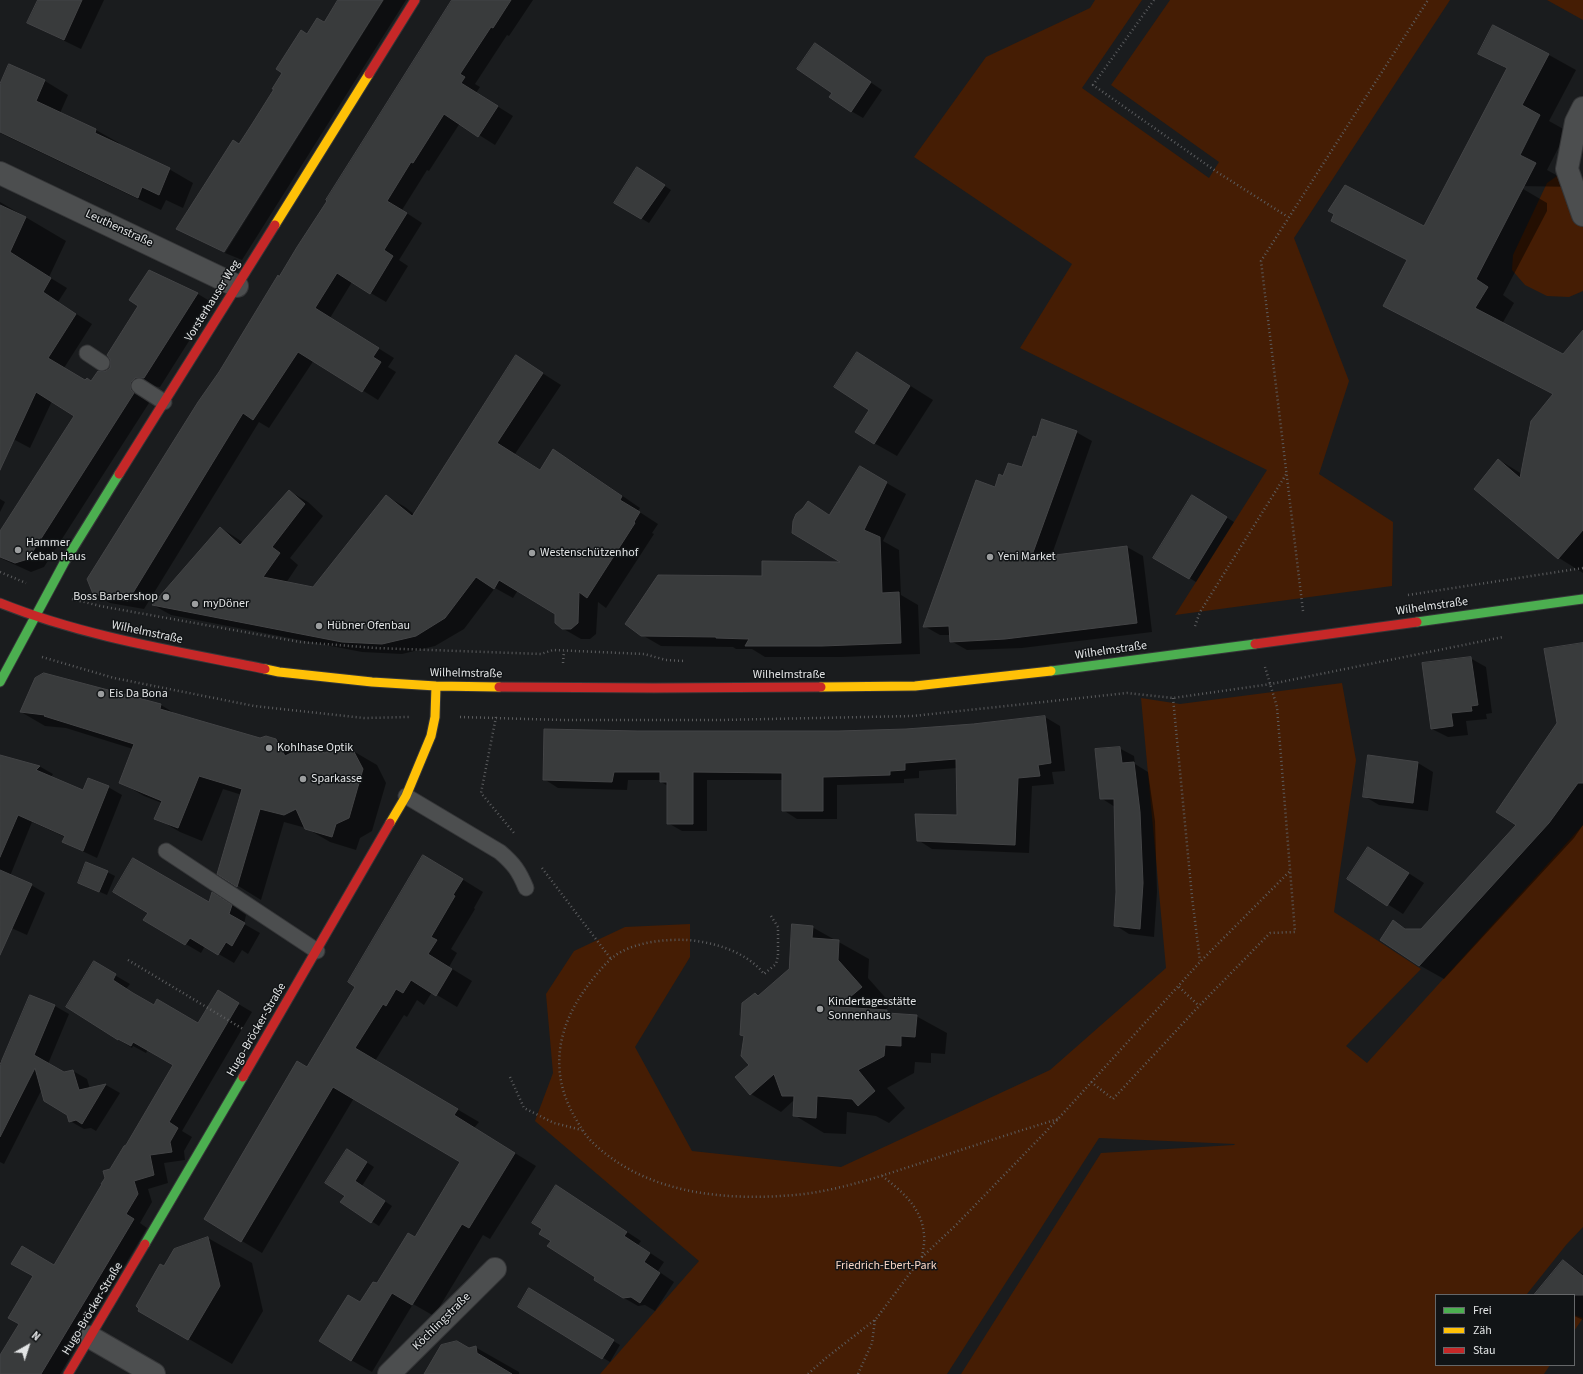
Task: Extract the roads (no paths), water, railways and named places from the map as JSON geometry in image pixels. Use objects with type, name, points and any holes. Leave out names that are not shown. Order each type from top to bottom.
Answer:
[{"type":"street","name":"Vorsterhauser Weg","points":[[0,682],[64,563],[415,0]]},
{"type":"street","points":[[1583,108],[1576,122],[1567,169],[1583,215]]},
{"type":"street","name":"Leuthenstraße","points":[[0,173],[237,286]]},
{"type":"street","name":"Wilhelmstraße","points":[[0,603],[34,617],[96,634],[279,672],[372,682],[436,686],[646,688],[914,686],[1083,667],[1583,599]]},
{"type":"street","name":"Hugo-Bröcker-Straße","points":[[68,1374],[406,796],[431,736],[435,717],[436,686]]},
{"type":"street","name":"Köchlingstraße","points":[[389,1374],[495,1269]]},
{"type":"street","points":[[90,1337],[154,1374]]},
{"type":"lane","points":[[87,353],[102,363]]},
{"type":"lane","points":[[139,386],[164,402]]},
{"type":"lane","points":[[406,796],[500,852],[514,863],[526,888]]},
{"type":"lane","points":[[166,852],[317,950]]},
{"type":"place","name":"Hammer Kebab Haus","points":[[18,550]]},
{"type":"place","name":"Westenschützenhof","points":[[532,553]]},
{"type":"place","name":"Yeni Market","points":[[990,557]]},
{"type":"place","name":"Boss Barbershop","points":[[166,597]]},
{"type":"place","name":"myDöner","points":[[195,604]]},
{"type":"place","name":"Hübner Ofenbau","points":[[319,626]]},
{"type":"place","name":"Eis Da Bona","points":[[101,694]]},
{"type":"place","name":"Kohlhase Optik","points":[[269,748]]},
{"type":"place","name":"Sparkasse","points":[[303,779]]},
{"type":"place","name":"Kindertagesstätte Sonnenhaus","points":[[820,1009]]},
{"type":"park label","name":"Friedrich-Ebert-Park","points":[[886,1266]]}]
